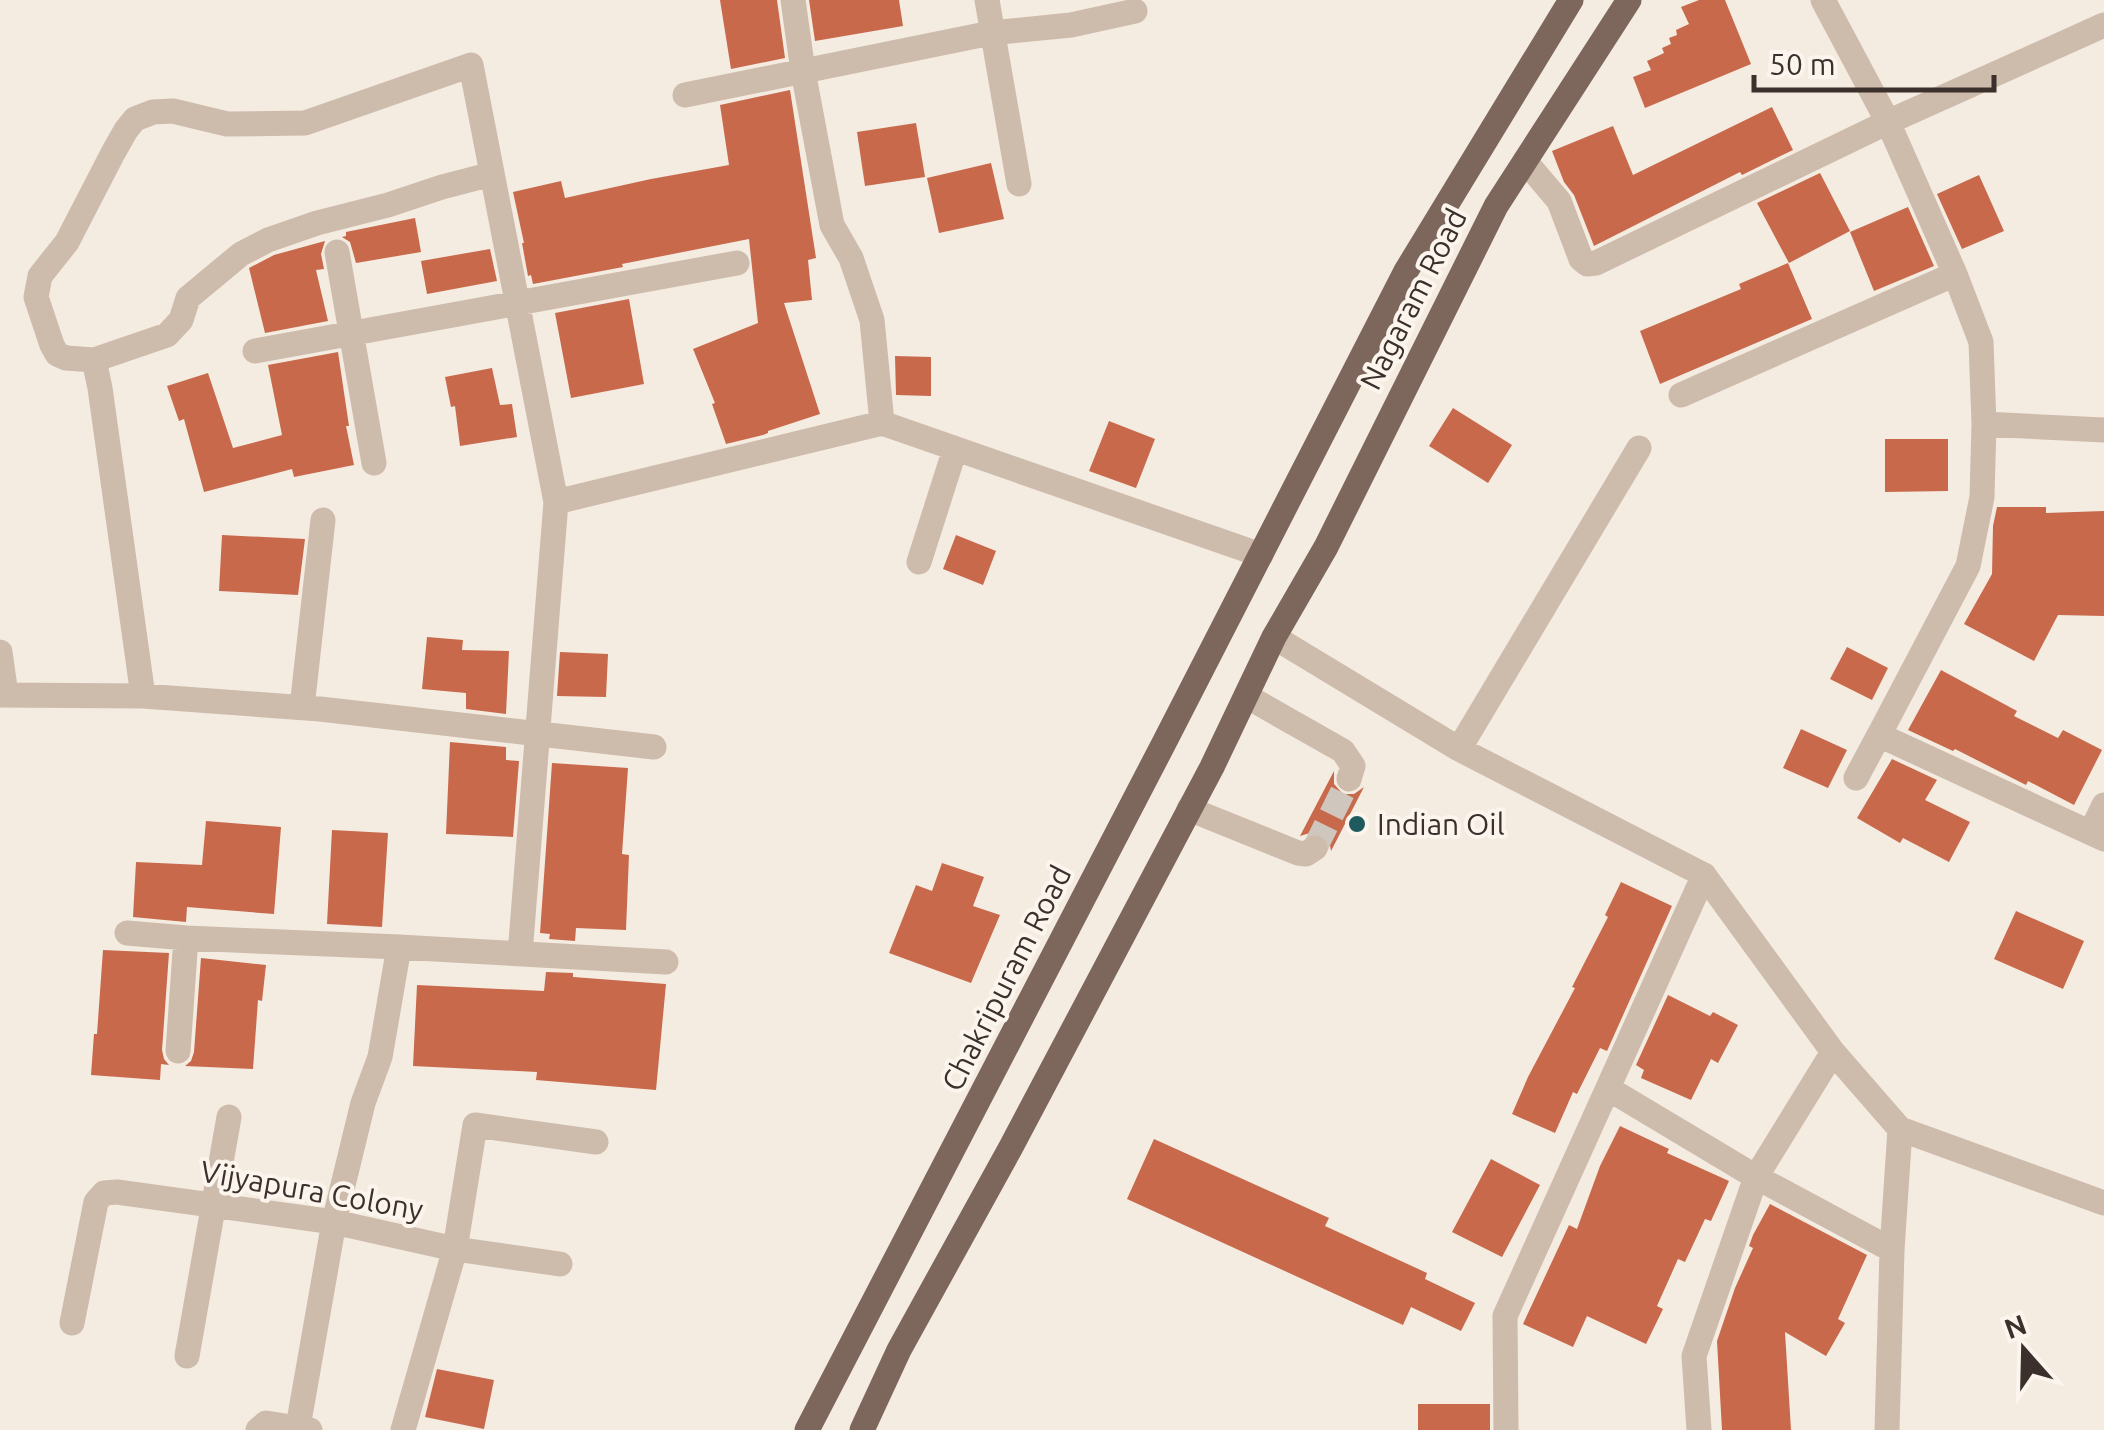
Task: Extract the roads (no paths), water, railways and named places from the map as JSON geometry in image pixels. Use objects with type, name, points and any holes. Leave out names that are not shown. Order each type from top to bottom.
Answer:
[{"type":"main road","name":"Nagaram Road","points":[[1261,555],[1406,271],[1571,0]]},
{"type":"main road","name":"Nagaram Road","points":[[1274,637],[1326,547],[1496,206],[1629,0]]},
{"type":"main road","name":"Chakripuram Road","points":[[807,1430],[1261,555]]},
{"type":"main road","points":[[862,1430],[882,1385],[1190,809],[1274,637]]},
{"type":"main road","points":[[843,1362],[882,1385]]},
{"type":"street","points":[[793,0],[832,225],[851,258],[872,320],[882,423]]},
{"type":"street","points":[[987,0],[1020,184]]},
{"type":"street","points":[[1823,0],[1888,122],[1956,274],[1981,342],[1982,497],[1968,566],[1856,778]]},
{"type":"street","points":[[685,95],[991,33],[1071,25],[1135,10]]},
{"type":"street","points":[[1525,161],[1559,202],[1582,259],[1587,264],[1596,263],[1888,122],[2104,25]]},
{"type":"street","points":[[492,174],[268,240],[241,254],[188,298],[181,320],[167,335],[94,360],[57,354],[36,297],[40,276],[67,242],[112,153],[135,119],[173,111],[227,124],[305,123],[472,65],[556,502],[520,954]]},
{"type":"street","points":[[337,252],[374,464]]},
{"type":"street","points":[[255,350],[737,263]]},
{"type":"street","points":[[1681,395],[1956,274]]},
{"type":"street","points":[[94,360],[143,696]]},
{"type":"street","points":[[556,502],[882,423],[1261,555]]},
{"type":"street","points":[[1984,424],[2104,430]]},
{"type":"street","points":[[1459,750],[1640,448]]},
{"type":"street","points":[[919,562],[955,449]]},
{"type":"street","points":[[302,708],[323,520]]},
{"type":"street","points":[[1274,637],[1459,750],[1704,875],[1833,1052],[1900,1129],[2104,1204]]},
{"type":"street","points":[[0,652],[3,695],[143,696],[302,708],[654,747]]},
{"type":"street","points":[[1246,696],[1343,751],[1353,766],[1349,779]]},
{"type":"street","points":[[1879,735],[2098,835],[2104,805]]},
{"type":"street","points":[[1190,809],[1298,853],[1306,854],[1315,848]]},
{"type":"street","points":[[1506,1430],[1505,1316],[1704,875]]},
{"type":"street","points":[[127,933],[666,962]]},
{"type":"street","points":[[178,1052],[186,938]]},
{"type":"street","points":[[258,1430],[266,1424],[304,1429],[334,1222],[363,1103],[380,1057],[399,947]]},
{"type":"street","points":[[1699,1430],[1694,1356],[1756,1177],[1833,1052]]},
{"type":"street","points":[[1608,1089],[1756,1177],[1892,1250]]},
{"type":"street","points":[[187,1356],[229,1118]]},
{"type":"street","points":[[560,1264],[455,1248],[475,1124],[596,1142]]},
{"type":"street","points":[[1888,1430],[1892,1250],[1900,1129]]},
{"type":"street","name":"Vijyapura Colony","points":[[72,1323],[96,1202],[104,1193],[334,1222],[455,1248],[402,1430]]},
{"type":"tunnel","points":[[1315,848],[1349,779]]},
{"type":"place","name":"Indian Oil","points":[[1357,824]]}]
